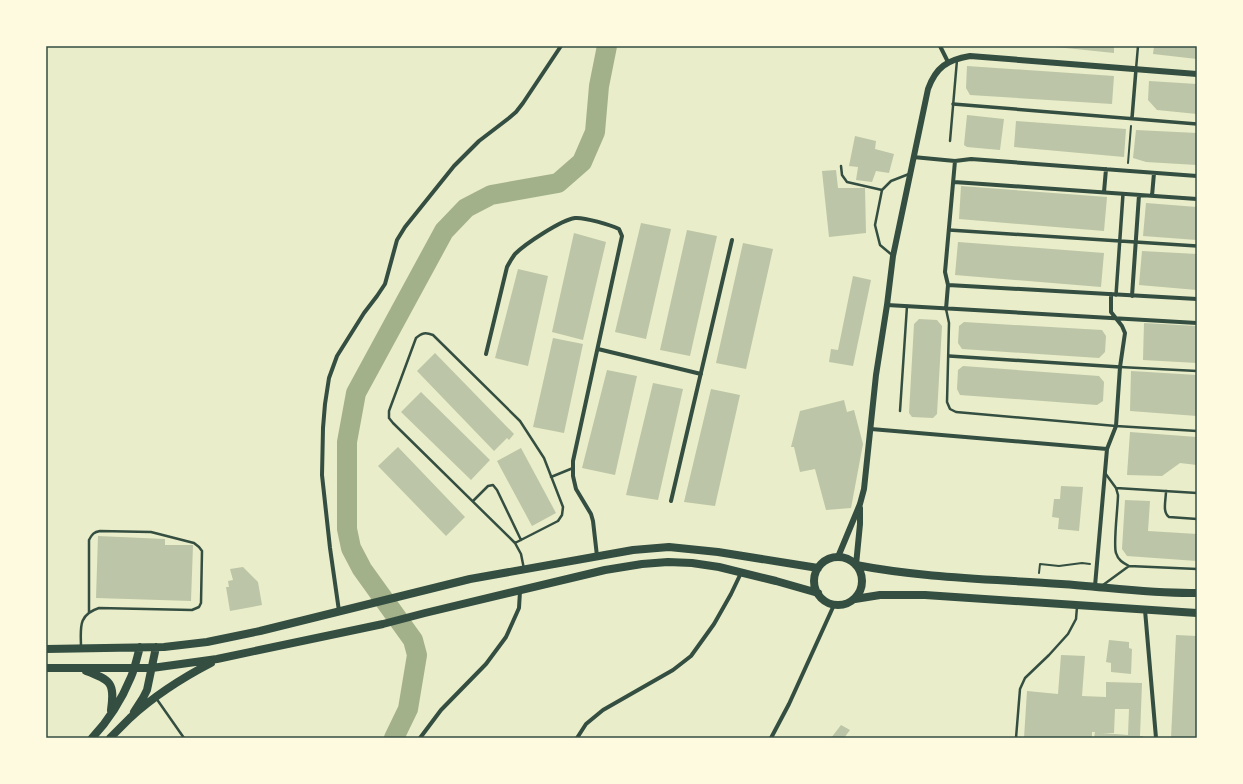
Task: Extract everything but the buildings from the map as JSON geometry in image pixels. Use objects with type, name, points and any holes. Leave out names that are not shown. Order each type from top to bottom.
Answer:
[{"type":"main road","points":[[46,649],[156,647],[207,642],[260,631],[470,579],[633,550],[669,547],[718,552],[818,568]]},
{"type":"main road","points":[[838,557],[851,560],[856,565],[860,571],[862,586],[860,593],[855,599],[848,603],[834,605],[822,598],[818,593],[814,580],[818,568],[827,560],[838,557]]},
{"type":"main road","points":[[46,668],[134,669],[217,659],[383,624],[605,570],[642,564],[668,562],[692,563],[720,567],[818,593]]},
{"type":"main road","points":[[856,565],[914,574],[1174,593],[1197,593]]},
{"type":"main road","points":[[855,599],[880,596],[925,595],[1197,613]]},
{"type":"main road","points":[[92,738],[104,724],[131,677],[140,647]]},
{"type":"main road","points":[[130,718],[143,698],[150,677],[156,647]]},
{"type":"main road","points":[[111,737],[130,718],[156,698],[194,672],[217,659]]},
{"type":"main road","points":[[79,668],[99,676],[109,683],[112,688],[113,696],[111,713]]},
{"type":"street","points":[[339,611],[322,475],[323,428],[329,378],[338,356],[364,313],[385,284],[397,240],[405,228],[454,166],[479,141],[516,112],[561,46]]},
{"type":"street","points":[[940,46],[948,62]]},
{"type":"street","points":[[838,557],[860,504],[864,489],[876,375],[888,305],[893,256],[913,157],[928,89],[932,78],[948,62],[958,58],[970,56],[1197,74]]},
{"type":"street","points":[[1132,118],[1136,69]]},
{"type":"street","points":[[953,104],[1197,124]]},
{"type":"street","points":[[913,157],[956,161],[971,159],[1197,176]]},
{"type":"street","points":[[946,309],[948,285],[945,272],[956,161]]},
{"type":"street","points":[[1104,192],[1106,169]]},
{"type":"street","points":[[1152,196],[1154,173]]},
{"type":"street","points":[[954,182],[1197,199]]},
{"type":"street","points":[[1098,587],[1097,564],[1107,449],[1116,426],[1120,367],[1125,333],[1124,329],[1111,312],[1123,194]]},
{"type":"street","points":[[1132,296],[1139,195]]},
{"type":"street","points":[[486,354],[507,267],[514,256],[525,246],[565,220],[577,218],[612,225],[619,229],[622,236],[573,461],[573,476],[576,489],[591,514],[593,521],[597,556]]},
{"type":"street","points":[[949,230],[1197,246]]},
{"type":"street","points":[[671,501],[732,240]]},
{"type":"street","points":[[948,285],[1197,299]]},
{"type":"street","points":[[888,305],[1197,323]]},
{"type":"street","points":[[598,349],[701,374]]},
{"type":"street","points":[[949,356],[1120,367]]},
{"type":"street","points":[[871,429],[1107,449]]},
{"type":"street","points":[[856,565],[860,524],[860,504]]},
{"type":"street","points":[[577,738],[586,724],[603,710],[673,670],[691,656],[714,624],[741,573]]},
{"type":"street","points":[[420,738],[441,710],[486,664],[506,637],[519,608],[520,591]]},
{"type":"street","points":[[771,738],[797,686],[834,605]]},
{"type":"street","points":[[1145,610],[1156,738]]},
{"type":"lane","points":[[1136,69],[1138,46]]},
{"type":"lane","points":[[950,141],[958,58]]},
{"type":"lane","points":[[841,166],[842,175],[847,182],[882,190]]},
{"type":"lane","points":[[893,256],[880,245],[875,225],[882,190],[891,181],[910,174]]},
{"type":"lane","points":[[900,412],[907,306]]},
{"type":"lane","points":[[946,309],[949,323],[947,402],[950,409],[956,412],[1116,426],[1197,431]]},
{"type":"lane","points":[[515,543],[558,521],[562,515],[563,507],[544,458],[520,421],[433,335],[427,332],[422,333],[416,338],[389,411],[389,418],[515,543],[521,554],[524,569]]},
{"type":"lane","points":[[1120,367],[1197,371]]},
{"type":"lane","points":[[551,477],[573,468]]},
{"type":"lane","points":[[1105,472],[1116,488],[1118,495],[1115,548],[1118,558],[1129,566],[1197,569]]},
{"type":"lane","points":[[473,501],[488,486],[493,486],[497,490],[521,540]]},
{"type":"lane","points":[[1116,488],[1197,493]]},
{"type":"lane","points":[[1166,491],[1166,515],[1169,517],[1197,519]]},
{"type":"lane","points":[[81,648],[82,621],[85,615],[99,608],[192,610],[199,607],[201,603],[202,551],[194,543],[151,532],[94,532],[89,540],[89,612]]},
{"type":"lane","points":[[1098,587],[1129,566]]},
{"type":"lane","points":[[1016,738],[1020,689],[1025,678],[1068,634],[1076,619],[1077,605]]},
{"type":"lane","points":[[156,698],[184,738]]},
{"type":"path","points":[[1128,171],[1132,118]]},
{"type":"path","points":[[1040,564],[1059,566],[1082,563],[1097,564]]},
{"type":"waterway","points":[[394,738],[408,709],[417,655],[413,640],[362,569],[351,548],[347,529],[347,442],[356,393],[444,231],[466,208],[491,195],[558,183],[582,162],[595,132],[599,86],[607,46]]}]
